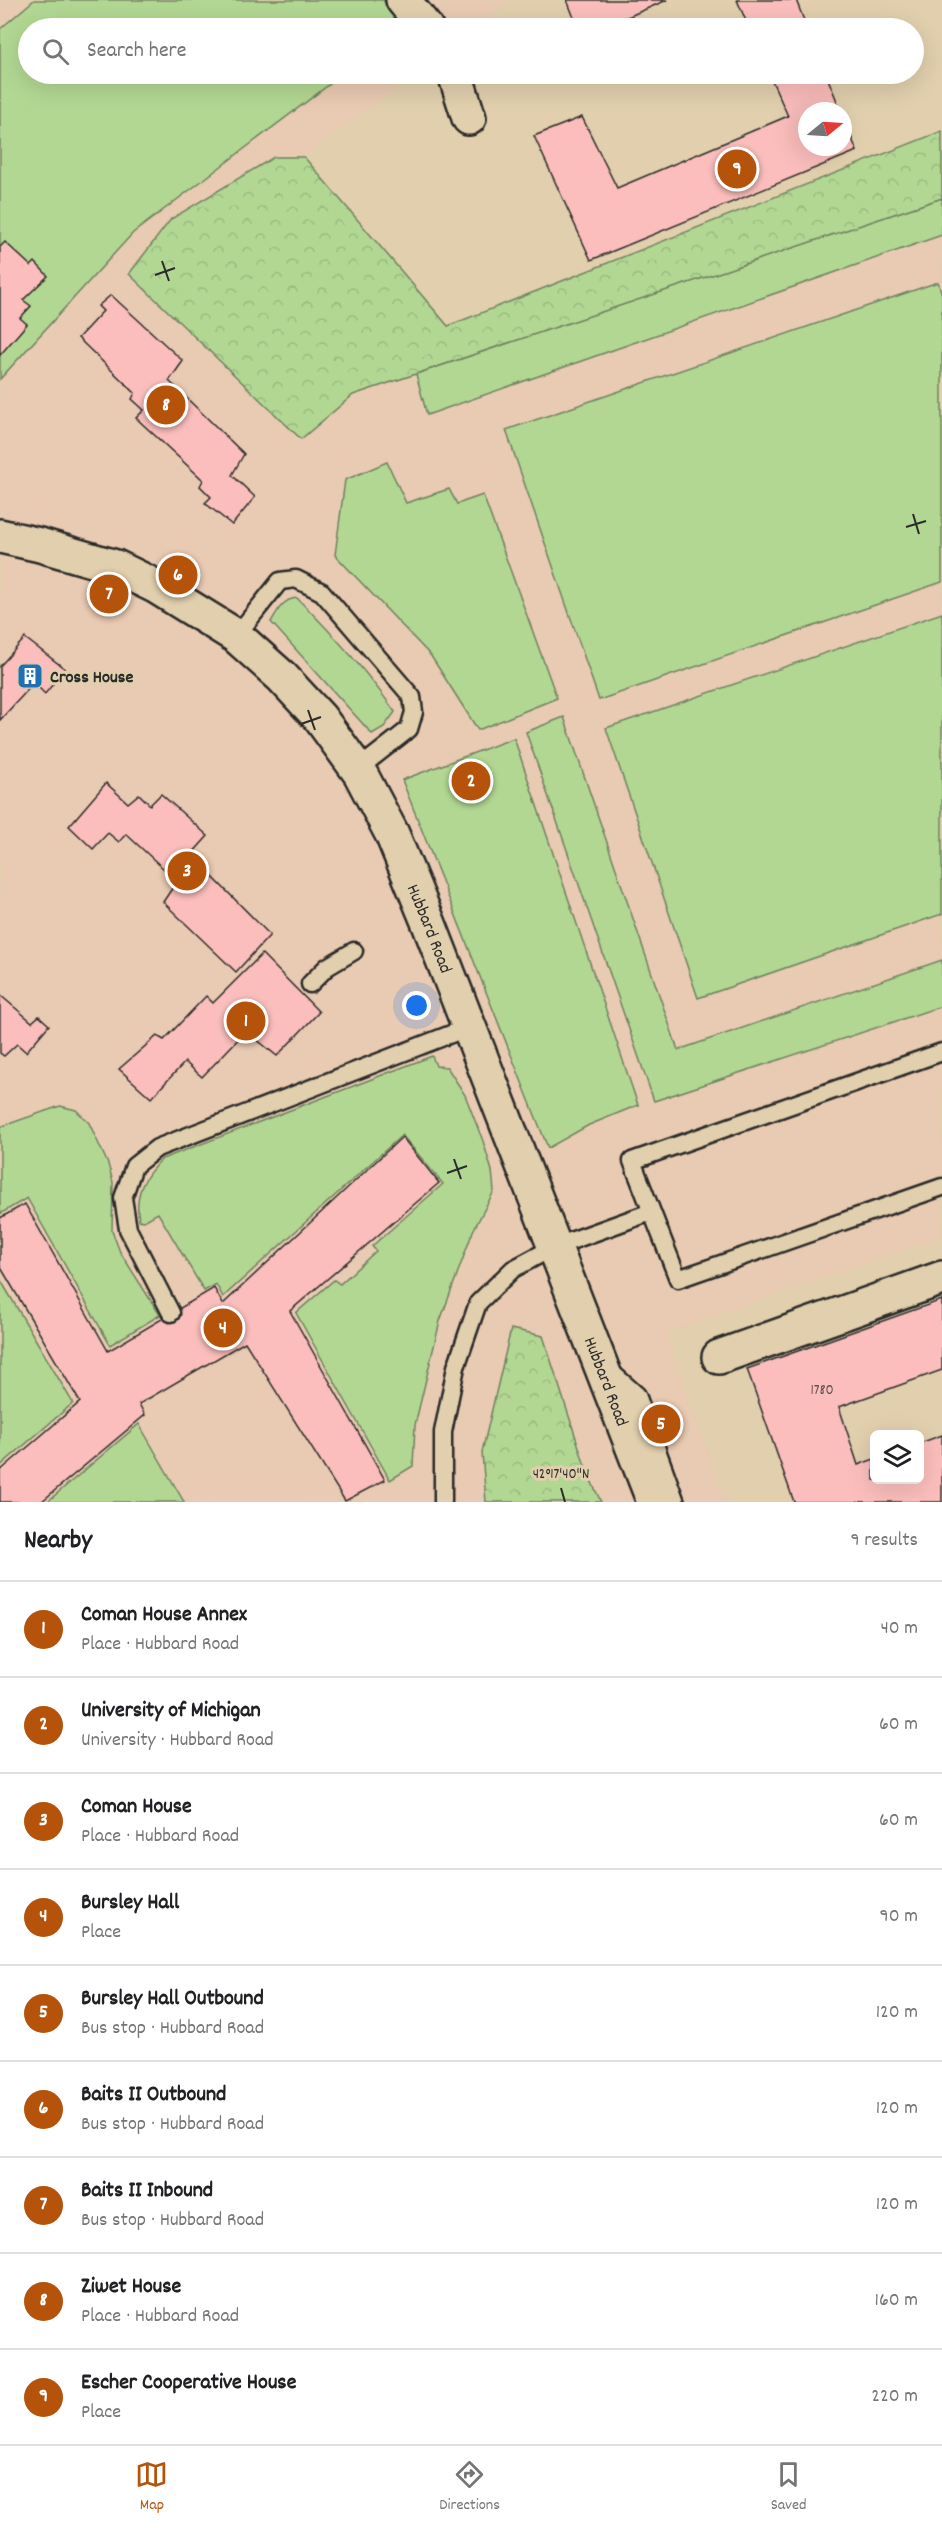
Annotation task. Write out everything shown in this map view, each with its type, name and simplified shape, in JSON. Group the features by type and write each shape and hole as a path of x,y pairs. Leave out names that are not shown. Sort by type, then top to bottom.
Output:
{"street":[{"path":"403,0 418,18"},
{"path":"458,84 469,118"},
{"name":"Hubbard Road","path":"0,536 116,567 157,587 236,636 282,677 320,718 358,769 392,834 654,1502"},
{"path":"719,1357 942,1278"}],"lane":[{"path":"236,636 280,580 296,579 322,592 412,698 414,712 409,729 358,769"},
{"path":"310,984 327,967 354,951"},
{"path":"171,1313 128,1228 123,1197 134,1166 158,1148 469,1027"},
{"path":"942,1052 632,1161 678,1279 942,1187"},
{"path":"443,1502 445,1421 456,1367 478,1303 513,1269 554,1247 651,1212"},
{"path":"599,1361 637,1395 676,1502"}],"shaded area":[{"path":"0,0 511,0 487,18 18,18 18,84 401,84 304,157 447,326 942,131 942,1237 666,1333 725,1502 0,1502"}],"green space":[{"path":"34,0 383,0 398,18 18,18 18,84 330,84 133,233 0,379 0,29"},
{"path":"942,131 942,198 353,395 301,439 129,274 171,219 274,157 304,157 448,326"},
{"path":"942,198 942,235 427,415 416,374"},
{"path":"938,282 942,294 942,582 599,700 506,430"},
{"path":"387,462 406,503 449,489 457,504 483,495 557,698 478,730 431,656 335,555 345,480"},
{"path":"297,598 349,653 395,712 384,727 372,734 271,622 284,603"},
{"path":"942,613 942,914 698,998 606,728"},
{"path":"564,717 678,1050 942,960 942,1006 654,1101 526,732"},
{"path":"514,738 638,1105 589,1125 548,1148 402,780"},
{"path":"432,1056 436,1066 447,1067 465,1095 483,1141 492,1171 494,1191 473,1231 440,1321 415,1425 413,1466 390,1480 296,1313 334,1280 340,1284 376,1251 372,1246 443,1184 402,1135 223,1297 216,1284 204,1291 158,1213 144,1221 139,1220 138,1202 145,1179 162,1159"},
{"path":"60,1106 76,1110 89,1123 108,1164 113,1182 112,1231 120,1252 160,1315 110,1345 27,1198 0,1214 0,1127"},
{"path":"0,1279 73,1403 0,1466"},
{"path":"511,1329 543,1336 587,1472 601,1502 486,1502 482,1452"},
{"path":"139,1424 184,1502 47,1502"}],"building":[{"path":"567,0 667,0 625,18 574,18"},
{"path":"737,0 796,0 803,18 745,18"},
{"path":"774,84 830,84 837,102 798,102 798,156 845,156 591,260 534,136 582,117 617,188 788,116"},
{"path":"852,138 857,151 852,153"},
{"path":"5,242 31,266 35,262 48,276 23,300 31,306 20,318 27,324 0,355 0,247"},
{"path":"111,295 183,361 169,381 244,454 232,475 255,497 232,525 205,503 211,497 200,486 203,480 136,418 144,410 132,399 135,393 78,338 103,311 98,306"},
{"name":"Cross House","path":"25,638 65,669 45,694 34,683 0,720 0,666"},
{"path":"106,783 128,803 139,794 150,805 161,794 208,836 191,855 270,935 236,972 163,902 177,881 126,834 119,842 108,833 93,849 69,826"},
{"path":"262,954 319,1012 277,1056 246,1031 202,1077 185,1062 151,1098 119,1069 157,1036 164,1040 206,996 213,1003"},
{"path":"0,995 32,1022 39,1016 49,1025 26,1052 17,1044 4,1056 0,1053"},
{"path":"402,1137 439,1183 290,1311 385,1480 345,1501 245,1342 139,1404 145,1415 41,1502 0,1502 0,1471 80,1402 0,1266 0,1218 25,1204 108,1351 214,1288 223,1304"},
{"path":"942,1300 942,1370 839,1407 858,1465 870,1460 870,1484 924,1484 924,1442 942,1435 942,1502 794,1502 747,1369"}],"place":[{"name":"Escher Cooperative House","path":"737,169"},
{"name":"Ziwet House","path":"166,405"},
{"name":"Baits II Outbound","path":"178,575"},
{"name":"Baits II Inbound","path":"109,594"},
{"name":"Cross House","path":"30,676"},
{"name":"University of Michigan","path":"471,781"},
{"name":"Coman House","path":"187,871"},
{"name":"Coman House Annex","path":"246,1021"},
{"name":"Bursley Hall","path":"223,1328"},
{"name":"Bursley Hall Outbound","path":"661,1424"}]}
